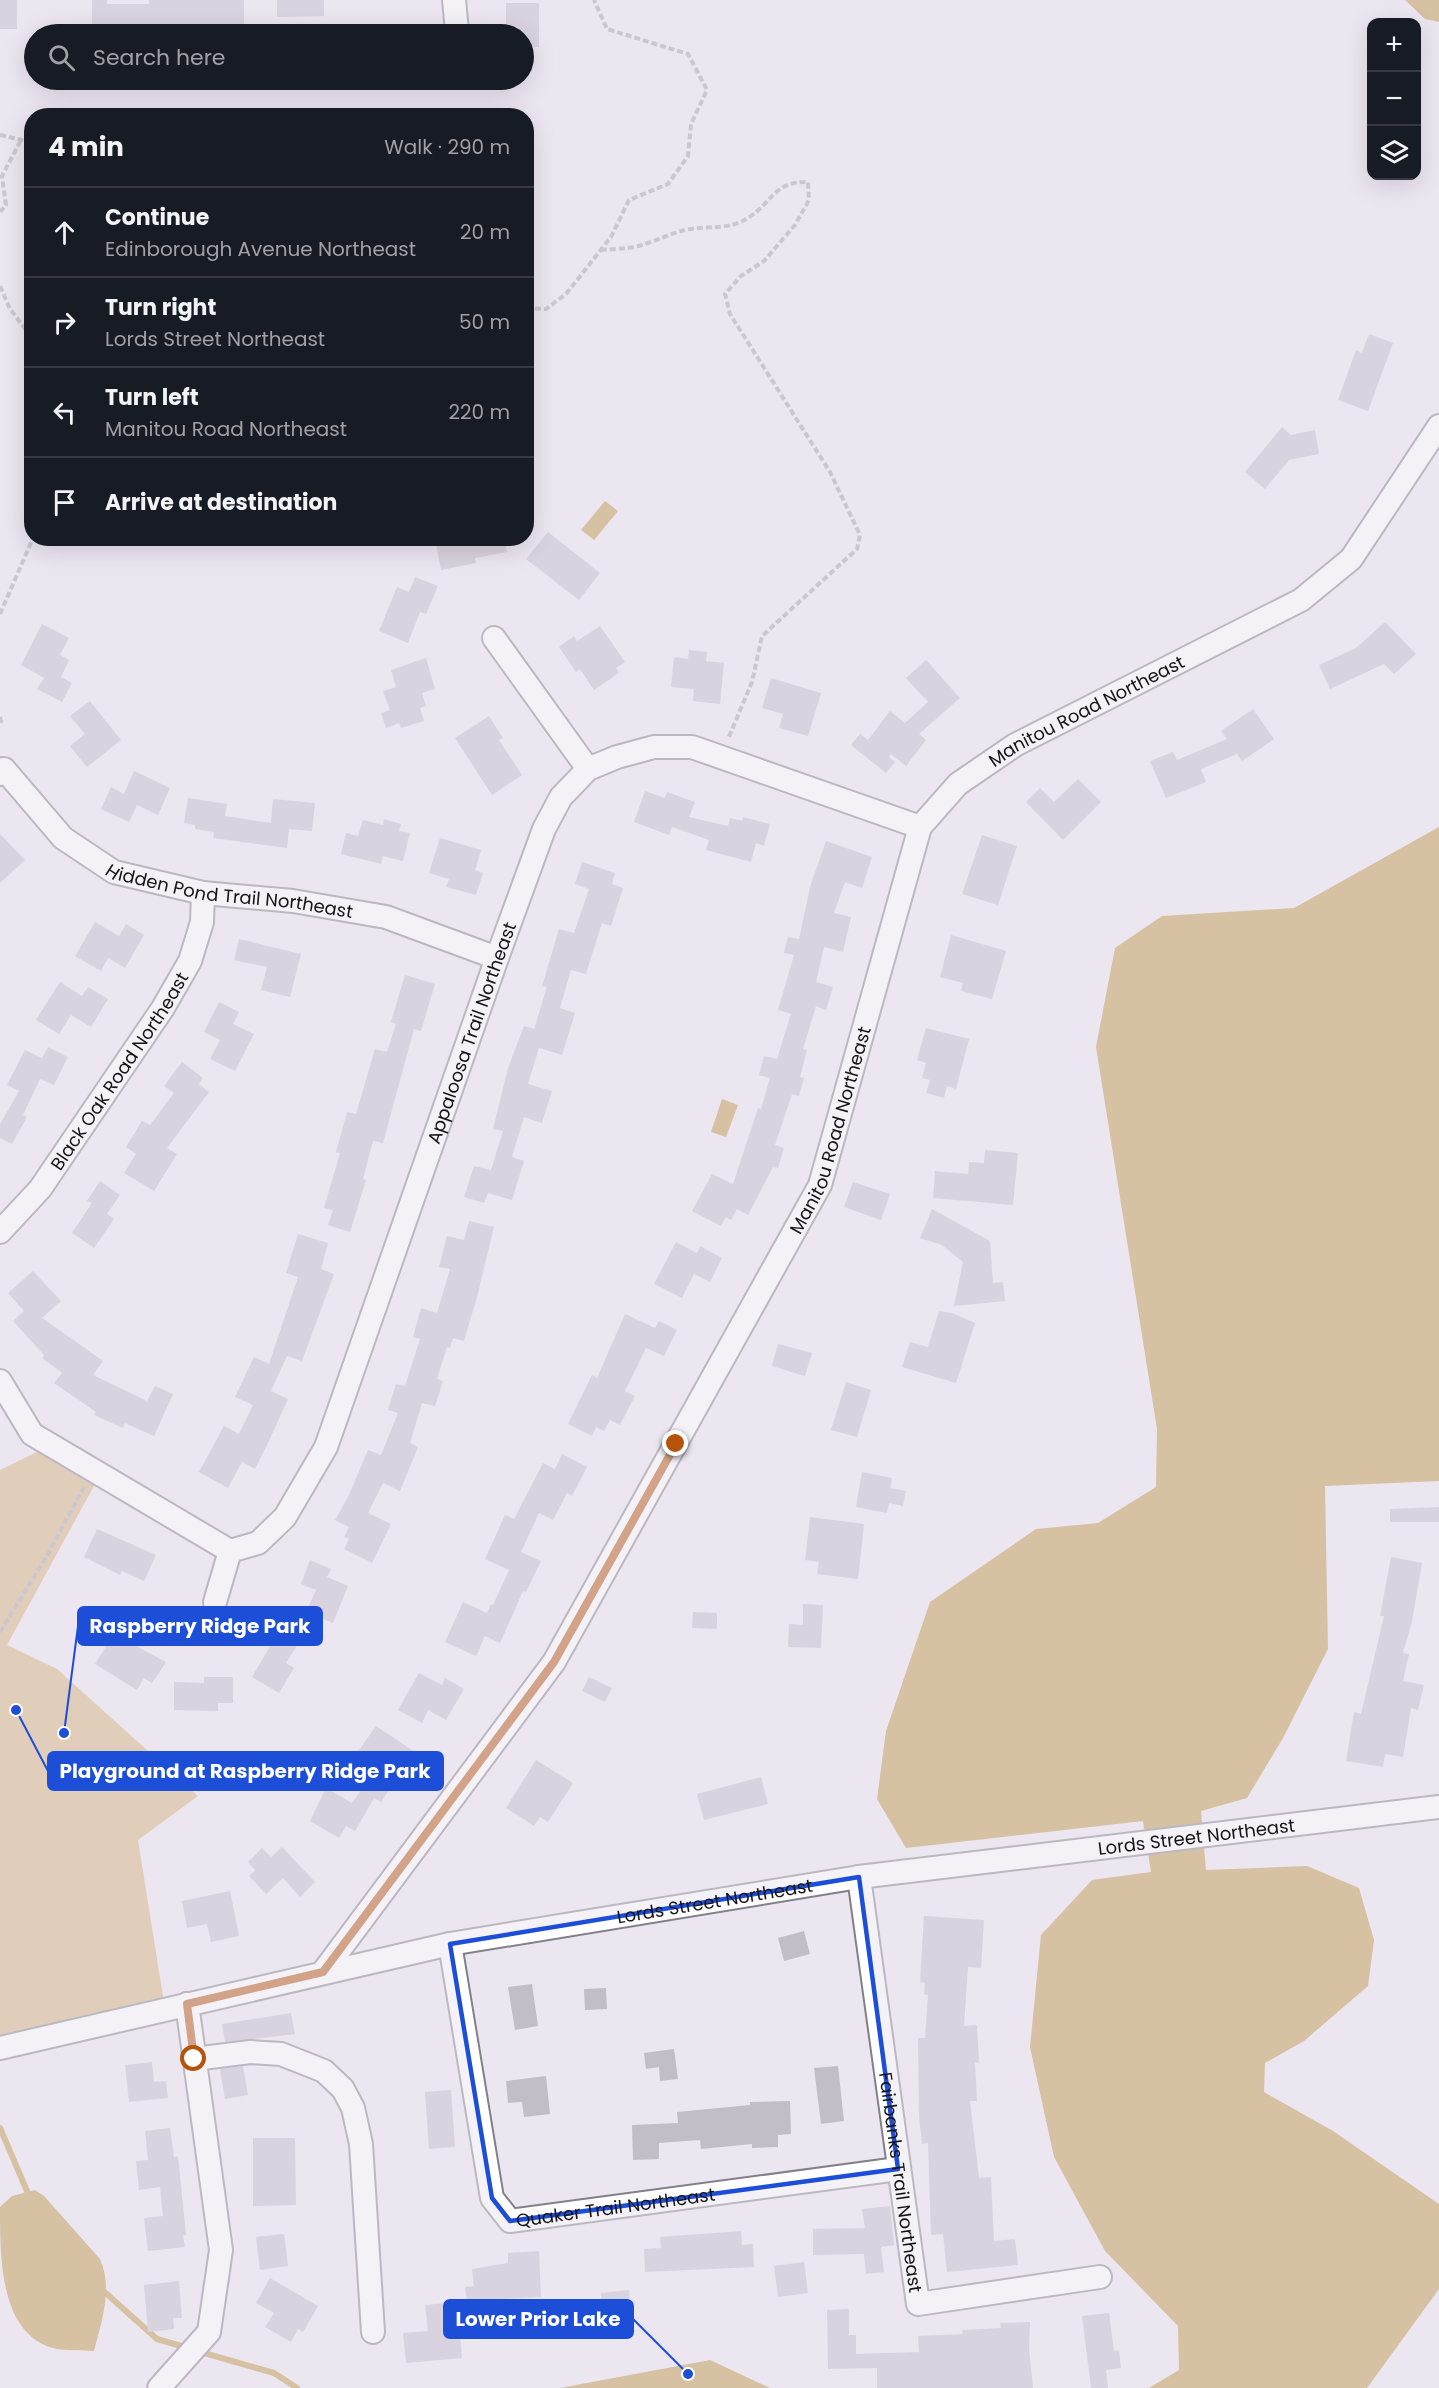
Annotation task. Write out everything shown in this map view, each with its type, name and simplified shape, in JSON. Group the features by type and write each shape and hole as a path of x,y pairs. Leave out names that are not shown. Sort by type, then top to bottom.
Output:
{"street":[{"path":"454,0 456,24"},
{"name":"Manitou Road Northeast","path":"323,1972 554,1662 820,1185 920,827 958,784 1015,745 1301,600 1351,559 1439,426"},
{"path":"494,638 588,769"},
{"name":"Appaloosa Trail Northeast","path":"230,1551 258,1543 285,1517 326,1447 497,958 544,829 561,797 588,769 617,757 654,747 692,747 920,827"},
{"name":"Hidden Pond Trail Northeast","path":"0,774 4,769 63,838 114,872 203,893 293,901 386,917 497,958"},
{"name":"Black Oak Road Northeast","path":"0,1232 40,1189 163,1008 190,961 202,922 203,893"},
{"path":"0,1381 32,1434 230,1551 215,1602"},
{"name":"Lords Street Northeast","path":"0,2048 450,1944 859,1877 1439,1807"},
{"name":"Fairbanks Trail Northeast","path":"859,1877 918,2304 1100,2277"},
{"name":"Quaker Trail Northeast","path":"450,1944 492,2198 510,2221 898,2169"},
{"path":"159,2388 209,2332 221,2250 187,2004"},
{"path":"194,2059 250,2052 281,2054 324,2071 344,2089 353,2108 361,2144 373,2332"}],"path":[{"path":"534,308 546,309 566,294 611,237 629,200 668,184 688,156 691,124 707,90 688,54 607,29 594,0"},
{"path":"0,135 24,141"},
{"path":"0,212 6,205 2,176 21,140"},
{"path":"601,250 639,246 687,230 718,229 746,220 761,209 775,190 794,181 808,182 809,200 795,225 771,255 741,276 725,294 730,314 830,472 860,535 857,549 762,636 752,682 740,705 722,757"},
{"path":"0,286 9,309 24,328"},
{"path":"0,615 30,546"},
{"path":"0,717 2,726"},
{"path":"0,1632 45,1559 94,1469"}],"highlighted area":[{"path":"859,1877 898,2169 510,2221 492,2198 450,1944"}],"shaded area":[{"path":"1405,0 1439,0 1439,22 1425,19"},
{"path":"605,501 618,511 594,540 581,530"},
{"path":"1439,827 1439,1481 1325,1486 1328,1649 1283,1738 1247,1798 1201,1811 1206,1870 1307,1866 1359,1888 1374,1940 1368,1986 1304,2041 1265,2063 1264,2092 1333,2131 1439,2204 1439,2289 1367,2388 1149,2388 1179,2370 1178,2326 1105,2251 1054,2157 1030,2047 1041,1935 1092,1880 1151,1872 1143,1821 906,1848 877,1799 886,1731 930,1602 1036,1529 1098,1523 1156,1487 1157,1429 1096,1047 1115,948 1162,916 1294,908"},
{"path":"722,1099 738,1105 726,1137 711,1132"},
{"path":"41,1450 95,1484 7,1645 57,1669 198,1796 138,1840 165,2009 0,2041 0,1470"},
{"path":"35,2190 44,2196 100,2259 106,2281 106,2293 94,2351 57,2349 38,2342 24,2329 14,2313 3,2272 0,2207 12,2196"},
{"path":"710,2360 770,2388 560,2388"}],"building":[{"path":"0,0 17,0 17,29 0,29"},
{"path":"92,0 107,0 107,4 149,4 149,0 244,0 244,24 92,24"},
{"path":"277,0 324,0 324,16 277,17"},
{"path":"506,3 539,3 539,47 534,47 534,24 506,24"},
{"path":"1369,334 1393,343 1368,411 1338,400 1356,350 1362,353"},
{"path":"1282,427 1291,435 1315,430 1319,454 1289,460 1265,489 1245,472"},
{"path":"548,532 600,573 579,600 526,559"},
{"path":"436,546 506,546 507,552 475,558 476,563 441,570"},
{"path":"415,577 438,586 426,614 420,612 408,643 379,631 397,587 409,592"},
{"path":"1385,622 1416,654 1394,674 1384,664 1330,689 1319,665 1356,648"},
{"path":"42,624 69,638 60,655 69,660 61,677 72,683 62,702 37,689 44,678 21,665"},
{"path":"600,626 625,662 616,668 619,673 594,690 580,669 576,672 559,647 574,636 577,641"},
{"path":"689,650 707,652 706,661 724,663 720,704 693,701 694,689 671,687 674,657 688,659"},
{"path":"426,658 435,689 422,693 426,706 420,708 424,721 401,728 399,723 386,728 381,713 390,710 383,691 396,687 391,670"},
{"path":"926,660 960,698 919,734 926,740 906,766 891,754 889,757 895,762 886,773 851,745 860,734 868,740 890,711 905,723 928,702 906,678"},
{"path":"771,678 821,693 808,736 779,728 783,714 762,708"},
{"path":"90,701 121,740 87,767 70,746 85,734 70,716"},
{"path":"1253,709 1274,739 1242,761 1237,754 1201,769 1206,782 1166,798 1150,761 1173,752 1177,760 1227,739 1221,731"},
{"path":"489,716 503,738 499,740 522,775 492,795 455,738"},
{"path":"134,771 170,788 158,815 137,805 129,822 101,809 111,787 124,794"},
{"path":"1078,779 1101,802 1063,840 1026,802 1040,788 1054,802"},
{"path":"645,791 665,798 667,792 695,802 689,817 728,826 730,818 742,821 743,817 770,824 764,846 756,843 751,862 706,850 709,840 672,827 669,835 634,822"},
{"path":"188,798 227,804 225,816 271,823 273,799 315,803 312,831 289,829 287,848 213,838 214,832 195,829 195,825 184,823"},
{"path":"384,819 401,824 399,831 410,833 403,861 383,856 381,864 341,854 346,833 358,836 363,820 383,825"},
{"path":"0,834 25,860 0,883"},
{"path":"982,835 1017,846 998,905 962,894"},
{"path":"440,838 481,850 475,870 483,873 476,895 446,887 449,879 429,873"},
{"path":"826,841 872,857 862,888 845,882 834,913 851,917 843,952 824,947 816,982 833,987 826,1010 816,1006 803,1049 807,1050 800,1077 804,1078 799,1096 792,1094 775,1145 784,1148 778,1168 773,1167 748,1215 737,1209 731,1220 726,1217 721,1226 692,1211 712,1174 733,1184 758,1108 761,1109 770,1078 759,1075 764,1056 777,1059 791,1014 778,1010 794,955 784,953 788,937 799,939 810,887"},
{"path":"582,862 615,873 612,884 623,888 611,926 602,923 586,974 571,970 560,1008 575,1013 562,1055 539,1048 528,1084 552,1091 542,1123 524,1117 512,1157 524,1161 512,1200 488,1193 484,1203 464,1197 474,1166 491,1170 503,1131 493,1129 508,1068 524,1026 534,1029 547,987 542,986 559,929 574,933 589,889 575,884"},
{"path":"95,922 119,936 126,924 144,935 125,968 108,958 101,971 75,956"},
{"path":"951,935 1006,951 992,999 961,991 963,983 940,977"},
{"path":"239,939 301,954 290,997 261,990 267,967 234,960"},
{"path":"405,975 435,984 421,1031 414,1029 383,1143 373,1141 363,1179 366,1180 350,1232 328,1225 333,1210 324,1208 340,1153 336,1152 347,1112 356,1114 375,1049 387,1052 396,1024 391,1022"},
{"path":"60,982 82,996 88,987 108,999 91,1027 71,1015 59,1034 36,1020"},
{"path":"219,1002 239,1012 233,1024 254,1034 235,1071 210,1059 220,1040 204,1032"},
{"path":"926,1028 969,1039 956,1089 947,1086 944,1098 926,1093 930,1080 922,1078 926,1063 917,1060"},
{"path":"48,1047 68,1057 54,1085 40,1079 23,1115 27,1117 12,1144 0,1138 0,1124 19,1091 7,1085 25,1050 42,1058"},
{"path":"182,1062 203,1078 199,1084 209,1092 167,1148 177,1154 154,1191 124,1173 136,1154 126,1147 142,1121 150,1125 174,1093 164,1086"},
{"path":"985,1150 1018,1153 1013,1205 933,1198 935,1171 968,1174 969,1162 984,1163"},
{"path":"100,1181 120,1195 107,1214 114,1219 94,1248 72,1233 92,1203 87,1201"},
{"path":"853,1182 890,1194 881,1220 844,1207"},
{"path":"932,1209 990,1241 993,1283 1003,1282 1005,1301 954,1306 963,1262 942,1245 920,1238"},
{"path":"469,1221 494,1227 477,1297 464,1341 453,1338 450,1348 447,1347 437,1379 443,1381 435,1406 422,1403 410,1443 418,1447 400,1491 383,1483 368,1513 391,1524 372,1563 344,1549 349,1539 344,1537 349,1527 335,1520 349,1495 368,1450 381,1455 398,1413 388,1410 396,1384 405,1386 420,1339 413,1337 421,1308 437,1313 450,1269 439,1267 447,1236 464,1240"},
{"path":"298,1234 328,1243 321,1269 334,1274 302,1361 287,1356 271,1391 288,1399 268,1443 255,1469 242,1462 228,1488 199,1472 224,1426 239,1434 253,1405 235,1397 254,1357 269,1364 298,1277 286,1273"},
{"path":"676,1242 697,1253 700,1246 722,1258 710,1282 694,1274 682,1298 654,1284"},
{"path":"33,1271 61,1301 42,1318 103,1361 93,1375 147,1401 155,1386 173,1394 154,1436 125,1423 123,1428 94,1415 96,1412 54,1383 62,1373 42,1358 44,1355 13,1321 24,1311 8,1293"},
{"path":"939,1311 952,1313 975,1323 956,1383 902,1367 910,1342 928,1347"},
{"path":"625,1314 655,1328 659,1321 677,1330 664,1356 646,1348 625,1391 635,1396 620,1425 610,1420 604,1431 596,1427 592,1436 568,1424 592,1375 597,1378"},
{"path":"778,1344 812,1353 805,1376 772,1366"},
{"path":"846,1382 871,1390 857,1437 831,1430"},
{"path":"562,1454 587,1467 572,1496 567,1493 553,1520 539,1513 521,1552 541,1561 526,1592 523,1591 500,1643 485,1636 476,1656 445,1642 463,1602 487,1613 491,1604 493,1605 509,1570 485,1559 505,1515 514,1519 543,1463 555,1469"},
{"path":"862,1472 892,1478 890,1488 906,1491 903,1506 889,1503 887,1513 856,1507"},
{"path":"1439,1507 1439,1522 1390,1522 1390,1509"},
{"path":"810,1517 864,1524 858,1579 817,1574 819,1562 805,1560"},
{"path":"97,1529 156,1555 144,1581 122,1571 120,1575 84,1557"},
{"path":"1391,1557 1422,1563 1412,1621 1403,1653 1409,1654 1403,1681 1424,1685 1418,1710 1411,1708 1403,1757 1385,1754 1383,1767 1346,1761 1354,1712 1361,1714 1384,1616 1380,1616"},
{"path":"310,1560 331,1569 327,1577 348,1586 333,1623 306,1612 316,1590 301,1584"},
{"path":"803,1604 823,1605 821,1648 788,1647 789,1624 803,1625"},
{"path":"693,1612 717,1613 717,1629 692,1628"},
{"path":"282,1626 302,1637 286,1663 294,1668 279,1693 252,1677"},
{"path":"114,1634 166,1662 152,1683 144,1678 137,1690 95,1664"},
{"path":"419,1673 442,1685 445,1678 464,1689 446,1720 428,1710 422,1723 398,1710"},
{"path":"204,1677 233,1677 233,1703 218,1703 218,1711 174,1710 174,1682 204,1683"},
{"path":"589,1677 612,1688 605,1702 582,1691"},
{"path":"376,1726 415,1752 381,1802 374,1798 355,1831 346,1826 339,1838 310,1821 326,1788 352,1803 377,1767 357,1753"},
{"path":"536,1760 573,1783 548,1822 540,1817 534,1826 506,1808"},
{"path":"761,1777 768,1804 704,1820 697,1794"},
{"path":"282,1847 315,1882 300,1897 283,1878 266,1894 249,1876 255,1870 248,1862 262,1848 271,1857"},
{"path":"230,1891 239,1936 211,1942 207,1924 187,1928 182,1901"},
{"path":"924,1916 984,1920 981,1968 968,1967 964,2026 977,2025 979,2062 975,2063 977,2101 970,2101 979,2178 991,2177 994,2241 1015,2239 1018,2265 947,2272 943,2234 931,2235 928,2143 922,2144 919,2116 918,2038 925,2038 928,1995 924,1994 925,1983 920,1982"},
{"path":"804,1931 810,1954 784,1961 778,1938"},
{"path":"532,1984 538,2026 515,2030 508,1987"},
{"path":"606,1988 607,2009 585,2010 584,1989"},
{"path":"291,2013 295,2034 225,2042 222,2024"},
{"path":"674,2049 678,2079 660,2081 659,2067 646,2069 644,2053"},
{"path":"152,2062 154,2082 166,2081 168,2098 129,2102 125,2065"},
{"path":"243,2066 248,2095 225,2099 220,2069"},
{"path":"838,2066 844,2121 821,2124 814,2068"},
{"path":"546,2076 550,2114 524,2117 522,2102 508,2103 506,2081"},
{"path":"451,2090 455,2147 429,2149 425,2092"},
{"path":"790,2101 791,2134 778,2135 778,2147 752,2148 752,2144 701,2149 700,2140 659,2143 659,2159 633,2160 632,2125 678,2123 677,2112 750,2105 750,2102"},
{"path":"170,2128 174,2157 178,2156 186,2235 183,2235 185,2247 148,2251 144,2218 163,2216 160,2187 139,2190 136,2161 148,2160 145,2131"},
{"path":"253,2138 295,2138 296,2205 253,2206"},
{"path":"890,2206 894,2245 881,2247 884,2272 866,2274 864,2254 813,2255 813,2229 865,2228 862,2209"},
{"path":"741,2231 742,2245 753,2244 754,2267 645,2272 644,2249 661,2248 660,2237"},
{"path":"284,2234 288,2266 260,2270 256,2237"},
{"path":"539,2251 541,2297 500,2299 503,2317 459,2323 462,2358 406,2363 403,2333 428,2331 425,2305 467,2301 465,2287 474,2286 472,2269 508,2263 508,2253"},
{"path":"804,2262 808,2293 778,2297 774,2266"},
{"path":"270,2278 318,2306 303,2332 298,2329 291,2342 265,2327 274,2313 256,2303"},
{"path":"179,2281 182,2318 173,2318 174,2329 148,2332 144,2285"},
{"path":"629,2290 632,2330 605,2333 601,2293"},
{"path":"849,2309 849,2335 856,2335 856,2354 919,2352 918,2336 963,2334 962,2330 1001,2328 1000,2323 1030,2322 1029,2348 1033,2388 877,2388 877,2368 828,2369 827,2310"},
{"path":"1109,2313 1114,2351 1119,2350 1121,2368 1106,2370 1108,2388 1091,2388 1082,2316"}],"waterway":[{"path":"0,2128 30,2198"},
{"path":"99,2287 157,2339 188,2348"},
{"path":"197,2351 274,2373 297,2388"}],"place":[{"name":"Playground at Raspberry Ridge Park","path":"16,1710"},
{"name":"Raspberry Ridge Park","path":"64,1733"},
{"name":"Lower Prior Lake","path":"688,2374"}],"route":[{"path":"194,2059 187,2004 323,1972 554,1662 676,1444"}]}
